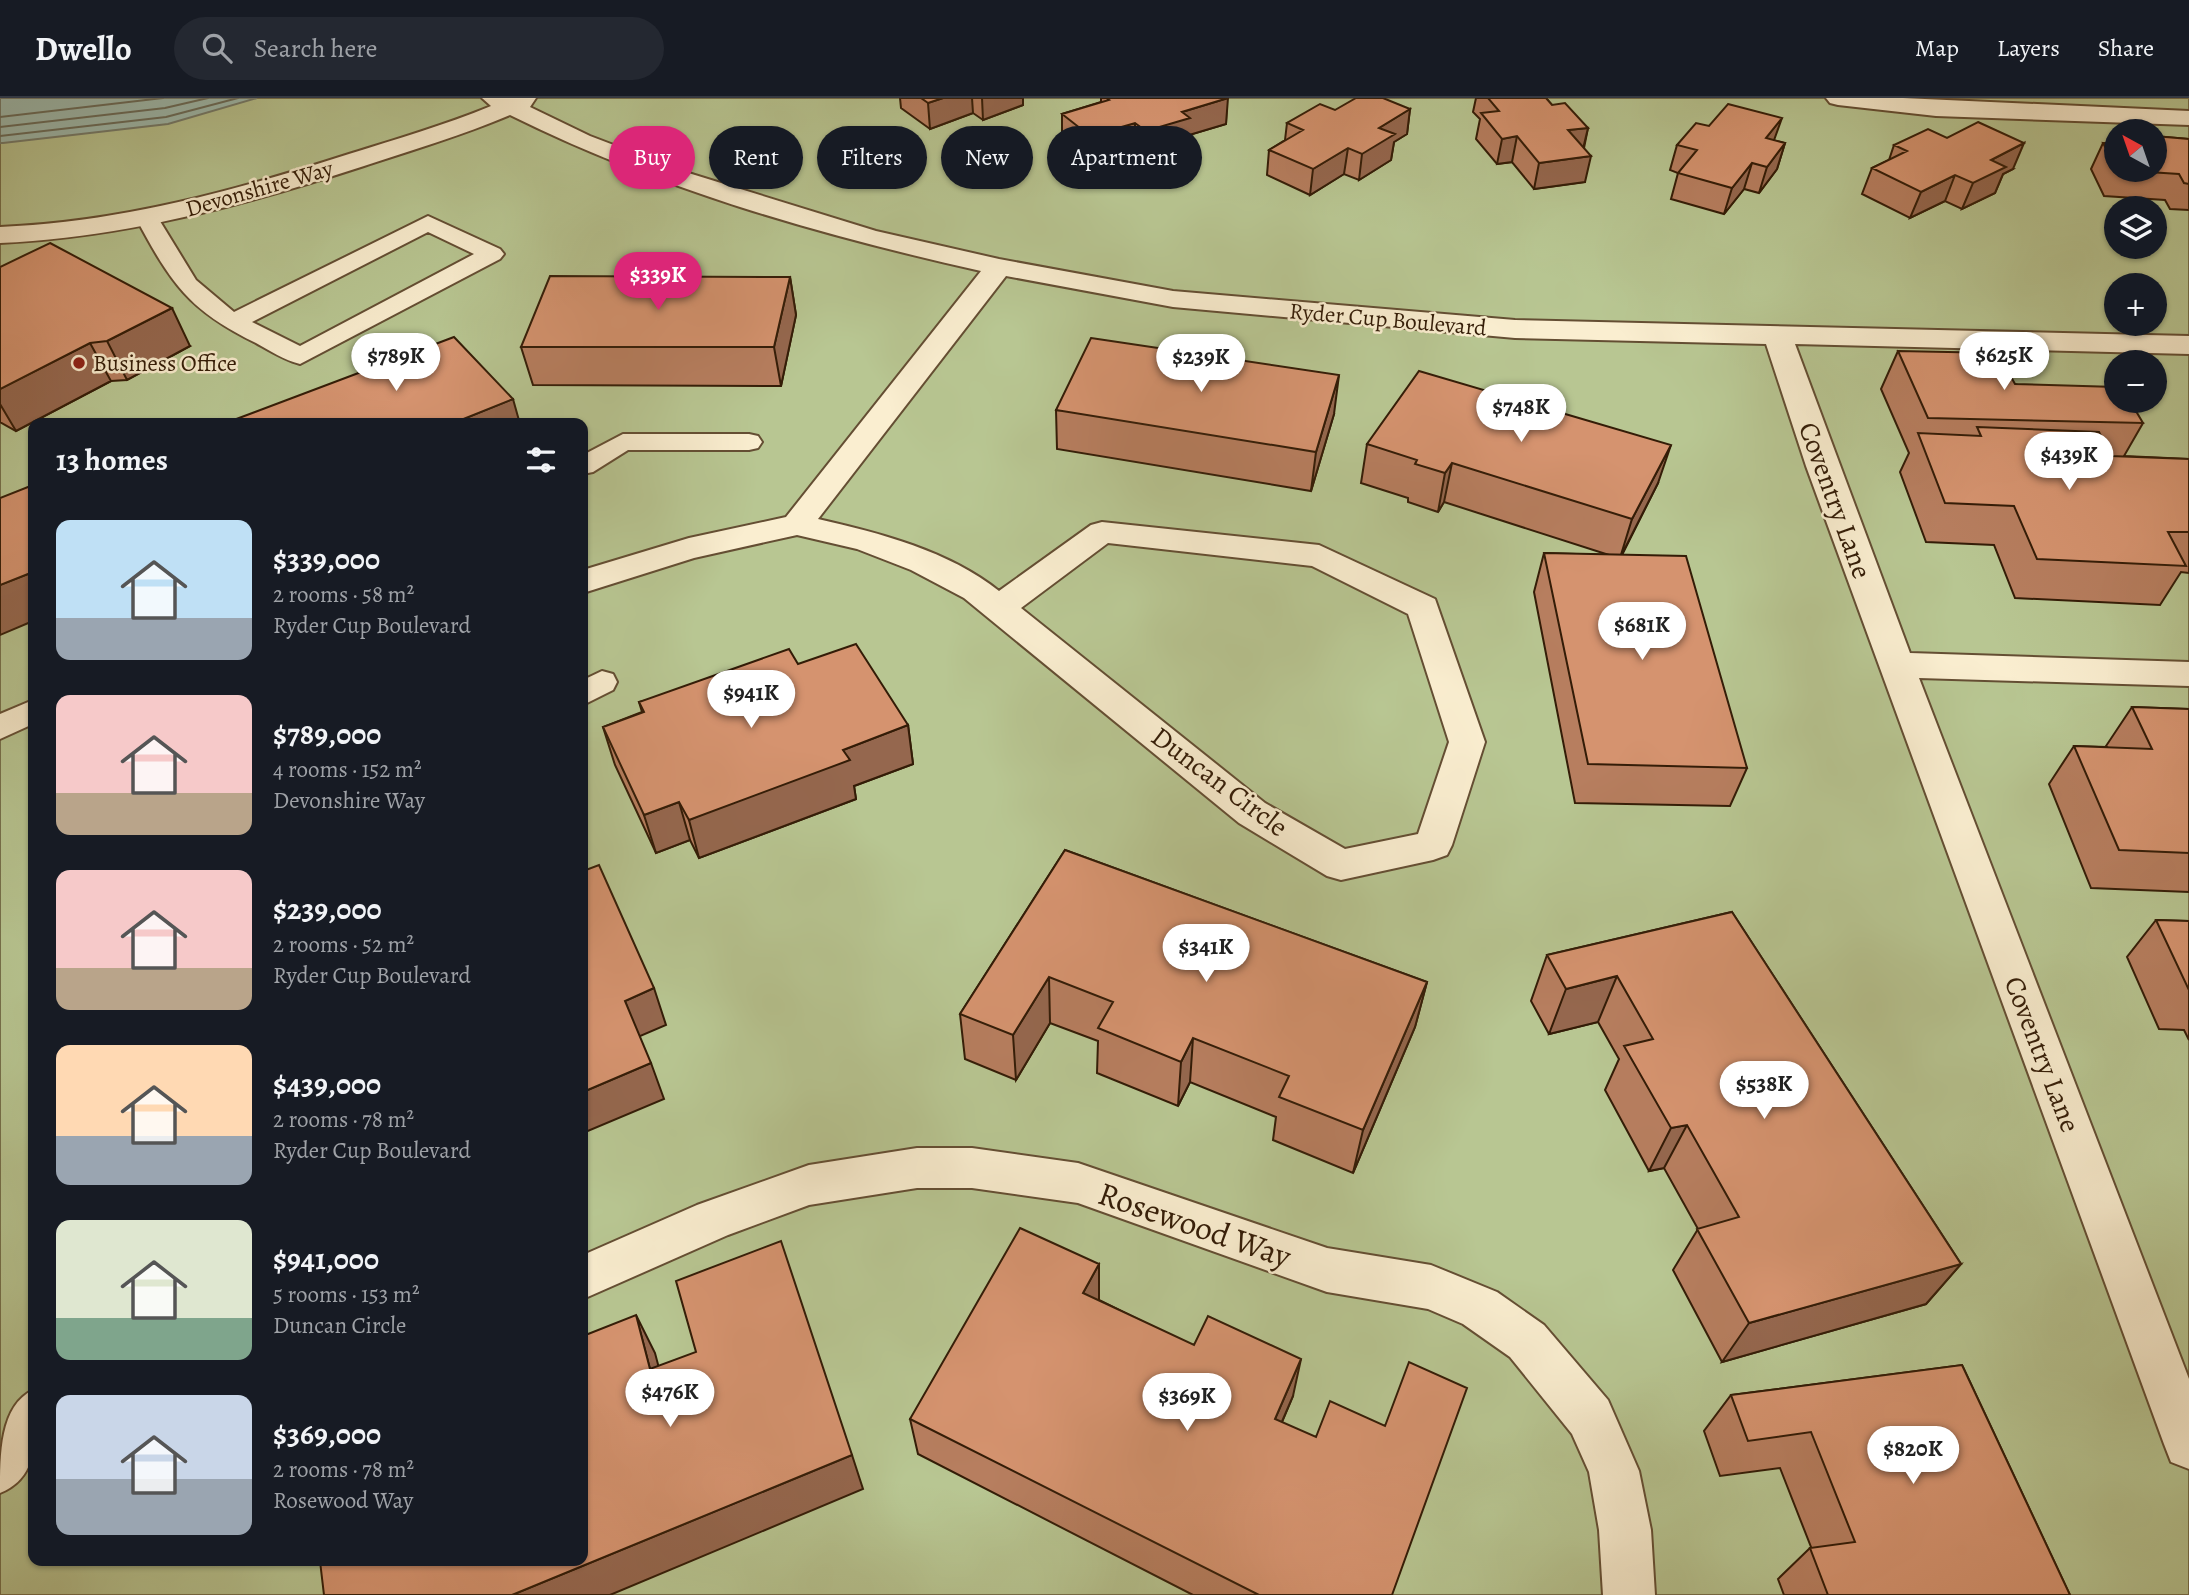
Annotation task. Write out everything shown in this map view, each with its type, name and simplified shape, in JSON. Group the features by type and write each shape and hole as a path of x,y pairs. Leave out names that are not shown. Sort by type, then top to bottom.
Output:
{"street":[{"path":"1838,98 1936,108 2189,118"},
{"name":"Devonshire Way","path":"0,235 41,234 147,218 273,188 511,101"},
{"name":"Ryder Cup Boulevard","path":"511,101 582,141 761,205 869,238 999,267 1173,299 1515,329 2189,345"},
{"path":"797,526 999,267"},
{"name":"Coventry Lane","path":"1777,334 1896,664 2189,1444"},
{"name":"Duncan Circle","path":"588,580 645,559 720,538 797,526 866,540 923,562 1000,607 1252,813 1341,865 1433,845 1467,742 1423,607 1319,556 1102,532 1000,607"},
{"path":"1896,664 2189,674"},
{"name":"Rosewood Way","path":"588,1275 713,1220 809,1185 917,1168 972,1168 1078,1184 1327,1269 1430,1287 1480,1308 1527,1341 1590,1417 1614,1471 1625,1530 1629,1595"},
{"path":"0,1468 28,1422"}],"lane":[{"path":"147,218 170,260 205,303 236,321 300,356 492,254 428,223 236,321"},
{"path":"588,463 623,442 749,442"},
{"path":"0,729 28,714"}],"green space":[{"path":"0,98 2189,98 2189,1595 0,1595"}],"water":[{"path":"0,98 257,98 168,124 0,143"}],"building":[{"path":"921,98 943,98 928,103"},
{"path":"1106,98 1228,98 1182,112 1190,118 1163,126 1139,126 1135,123 1125,126 1077,126 1062,114 1109,100"},
{"path":"1356,98 1383,98 1410,109 1379,128 1395,134 1362,154 1348,148 1313,169 1269,150 1303,130 1287,123 1320,104 1335,110"},
{"path":"1488,98 1546,98 1552,105 1565,103 1588,128 1568,130 1591,156 1539,163 1517,136 1502,139 1481,113 1499,111"},
{"path":"1728,104 1782,118 1766,138 1785,143 1767,167 1752,163 1732,188 1678,173 1697,150 1677,145 1696,123 1709,126"},
{"path":"1978,122 2024,143 1991,160 2006,167 1973,183 1955,175 1921,192 1872,168 1907,151 1894,145 1928,129 1947,138"},
{"path":"2167,137 2189,139 2189,184 2184,183 2179,174 2167,173"},
{"path":"50,243 172,308 107,341 90,343 0,389 0,267"},
{"path":"550,276 790,277 774,347 521,347"},
{"path":"454,337 513,399 466,418 239,418"},
{"path":"1091,338 1339,375 1316,452 1056,410"},
{"path":"1898,351 1998,353 2015,384 2104,387 2104,413 2137,413 2143,423 1928,418"},
{"path":"1419,371 1671,445 1632,519 1452,463 1445,473 1415,464 1417,460 1367,444"},
{"path":"1977,427 2099,432 2111,456 2189,459 2189,532 2168,532 2186,566 2037,559 2014,506 1945,503 1918,433 1981,436"},
{"path":"28,487 28,574 0,585 0,498"},
{"path":"1544,553 1686,556 1747,768 1588,764"},
{"path":"856,644 908,725 843,750 850,760 689,820 679,802 644,815 603,727 644,712 639,702 789,649 798,664"},
{"path":"2132,707 2189,709 2189,853 2119,850 2074,746 2152,749"},
{"path":"1065,850 1427,982 1363,1130 1279,1097 1289,1076 1193,1038 1181,1062 1098,1028 1113,1002 1049,977 1013,1035 960,1014"},
{"path":"599,865 654,988 625,1001 651,1063 588,1090 588,869"},
{"path":"1732,912 1961,1264 1749,1323 1697,1229 1739,1217 1687,1125 1671,1128 1624,1046 1653,1039 1617,976 1566,989 1547,955"},
{"path":"2156,920 2189,921 2189,990"},
{"path":"1020,1228 1099,1264 1083,1293 1194,1345 1208,1316 1301,1359 1275,1419 1316,1437 1330,1401 1385,1426 1409,1362 1467,1388 1392,1595 1259,1595 910,1419"},
{"path":"781,1241 852,1455 588,1564 588,1334 636,1315 650,1369 696,1352 676,1281"},
{"path":"1962,1365 2070,1595 1828,1595 1810,1548 1855,1542 1811,1432 1748,1441 1731,1395"},
{"path":"321,1566 582,1566 512,1595 324,1595"}],"place":[{"name":"Business Office","path":"79,363"}]}
